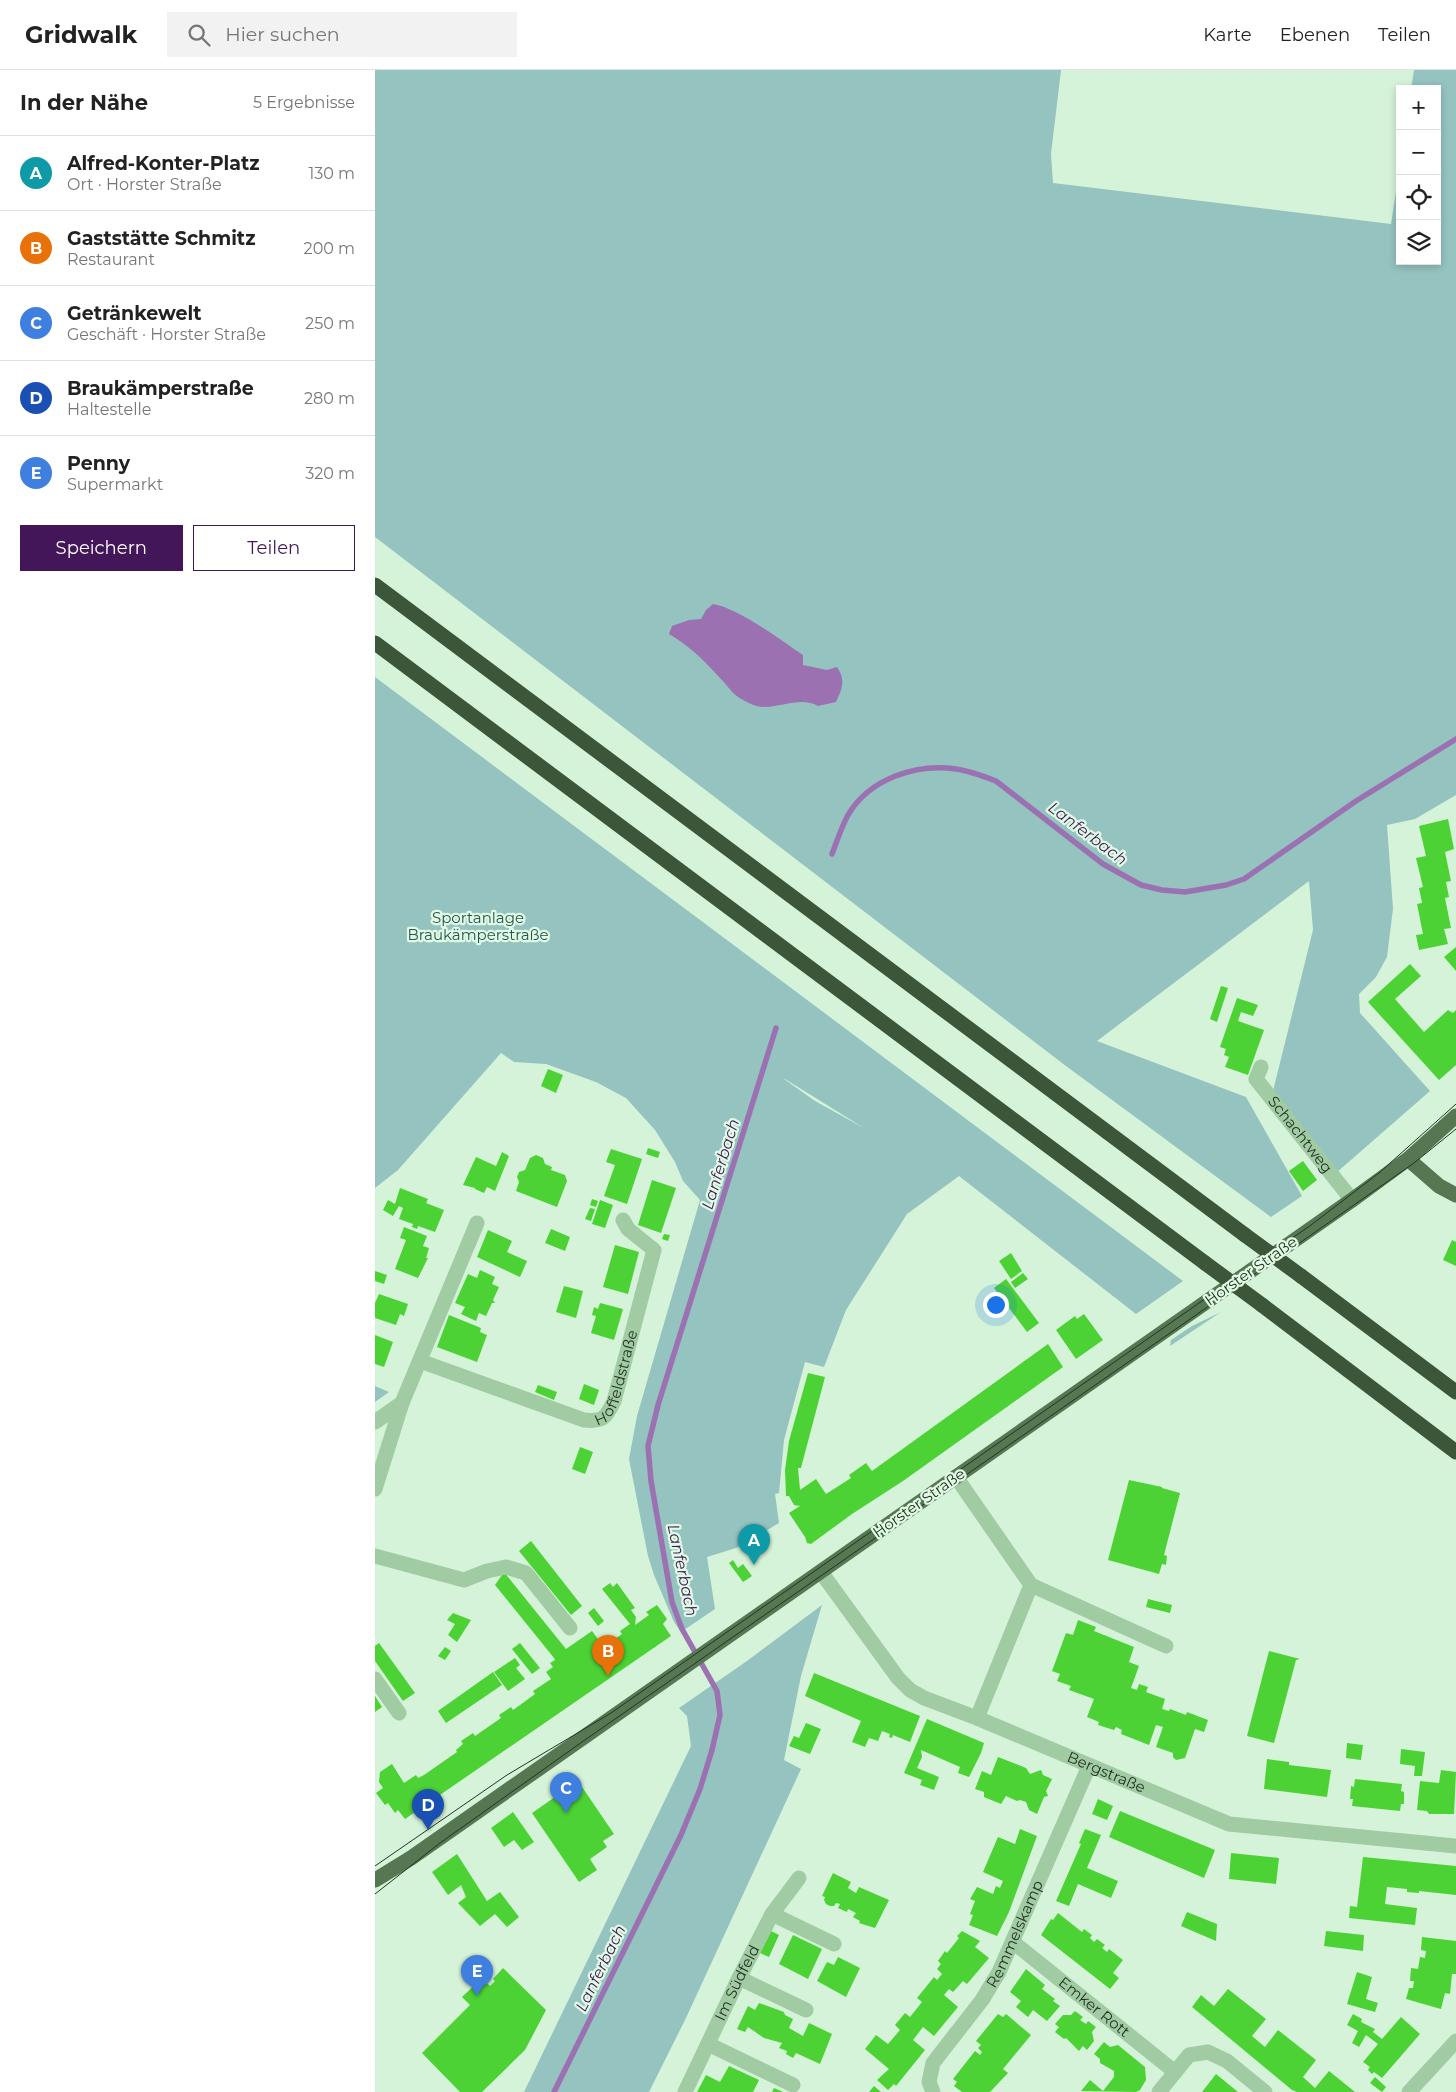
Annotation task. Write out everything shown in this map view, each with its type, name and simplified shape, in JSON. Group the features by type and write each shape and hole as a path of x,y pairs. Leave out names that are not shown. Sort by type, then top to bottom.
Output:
{"highway":[{"path":"375,584 1456,1392"},
{"path":"375,643 1456,1452"}],"main road":[{"name":"Horster Straße","path":"375,1880 411,1858 1352,1200 1408,1159 1456,1116"},
{"path":"1408,1159 1439,1186 1456,1195"}],"street":[{"name":"Schachtweg","path":"1261,1067 1256,1079 1352,1200"},
{"name":"Hoffeldstraße","path":"419,1361 584,1420 597,1422 607,1415 614,1401 654,1250 627,1229 623,1220"},
{"path":"375,1489 402,1403 477,1223"},
{"path":"375,1422 402,1403"},
{"path":"956,1477 1031,1585 1166,1646"},
{"path":"375,1556 464,1580 487,1571 506,1567 526,1573 570,1628"},
{"name":"Bergstraße","path":"821,1572 898,1678 910,1690 924,1698 977,1718 1229,1824 1456,1846"},
{"path":"977,1718 1031,1585"},
{"path":"375,1679 399,1713"},
{"name":"Remmelskamp","path":"933,2092 929,2082 933,2063 982,2000 999,1972 1089,1766"},
{"name":"Im Südfeld","path":"685,2092 739,1978 772,1914 799,1878"},
{"path":"772,1914 834,1944"},
{"name":"Emker Rott","path":"1013,1942 1175,2072"},
{"path":"739,1978 805,2010"},
{"path":"1415,2090 1456,2041"},
{"path":"708,2044 793,2085"},
{"path":"1159,2092 1189,2055 1207,2052 1227,2060 1265,2092"}],"green space":[{"path":"375,70 1061,70 1051,154 1053,183 1391,224 1396,191 1396,265 1441,265 1441,85 1412,85 1414,70 1456,70 1456,795 1415,819 1387,825 1393,909 1387,957 1376,977 1359,994 1360,1013 1430,1091 1336,1173 1273,1091 1313,930 1309,881 1097,1041 1246,1097 1302,1196 1271,1217 1066,1066 375,537"},
{"name":"Sportanlage Braukämperstraße","path":"375,677 1183,1281 1136,1314 959,1176 907,1214 846,1310 824,1367 805,1362 784,1440 779,1493 775,1494 779,1523 739,1547 707,1557 715,1609 681,1632 674,1622 648,1556 629,1459 637,1416 700,1200 683,1181 675,1162 655,1130 626,1098 596,1082 546,1064 514,1062 501,1053 398,1170 375,1188","holes":["785,1079 864,1128 815,1101"]},
{"path":"1221,1312 1170,1346 1171,1340 1192,1326"},
{"path":"375,1386 389,1392 375,1402"},
{"path":"822,1605 801,1676 784,1760 801,1769 685,2020 649,2092 524,2092 691,1746 687,1716 679,1708 747,1661"}],"shaded area":[{"path":"713,604 747,618 783,641 803,655 803,665 827,670 837,667 842,684 836,702 818,706 802,702 767,707 751,704 736,695 702,659 669,634 672,626 689,620 701,619 706,610"}],"building":[{"path":"1448,819 1454,849 1445,852 1451,881 1446,882 1449,897 1445,898 1451,928 1444,929 1448,944 1419,950 1416,935 1423,934 1417,904 1422,903 1419,888 1423,887 1416,858 1426,856 1419,826"},
{"path":"1456,947 1456,971 1444,957"},
{"path":"1410,964 1421,976 1395,999 1424,1032 1448,1010 1453,1013 1456,1010 1456,1065 1439,1080 1368,1002"},
{"path":"1221,986 1228,988 1217,1022 1210,1019"},
{"path":"1237,998 1258,1005 1253,1016 1241,1012 1238,1021 1264,1030 1248,1075 1225,1067 1229,1057 1224,1055 1226,1049 1220,1047"},
{"path":"548,1069 563,1075 556,1093 541,1086"},
{"path":"648,1148 660,1152 658,1158 646,1154"},
{"path":"611,1149 642,1159 627,1204 604,1196 615,1165 606,1162"},
{"path":"502,1152 509,1156 495,1191 487,1187 484,1193 463,1185 476,1157 496,1166"},
{"path":"536,1155 543,1158 545,1164 552,1167 551,1170 565,1175 567,1181 557,1207 516,1191 519,1182 517,1177 519,1172 525,1170 530,1158"},
{"path":"1303,1161 1317,1180 1303,1191 1289,1171"},
{"path":"652,1180 676,1188 661,1233 638,1225"},
{"path":"400,1188 428,1199 426,1203 444,1210 435,1232 418,1226 417,1229 412,1227 413,1224 399,1219 403,1208 399,1206 393,1216 383,1210 388,1200 395,1204"},
{"path":"592,1199 598,1201 596,1207 590,1205"},
{"path":"600,1200 613,1205 605,1228 592,1224"},
{"path":"590,1208 595,1209 591,1221 585,1219"},
{"path":"404,1227 427,1236 423,1246 429,1248 426,1258 428,1258 418,1278 395,1269 406,1240 400,1238"},
{"path":"551,1229 570,1237 565,1251 545,1243"},
{"path":"488,1230 512,1241 507,1252 527,1261 520,1277 477,1257"},
{"path":"664,1234 670,1235 668,1241 662,1239"},
{"path":"1452,1240 1456,1242 1456,1266 1443,1260"},
{"path":"615,1245 639,1252 628,1294 603,1287"},
{"path":"1011,1253 1022,1271 1011,1279 999,1261"},
{"path":"480,1270 495,1277 492,1284 499,1287 493,1300 495,1303 492,1303 486,1316 479,1313 476,1321 461,1314 465,1307 455,1303 468,1274 477,1278"},
{"path":"375,1271 387,1275 384,1284 375,1281"},
{"path":"1023,1273 1028,1279 1015,1288 1011,1282"},
{"path":"1006,1279 1039,1323 1027,1332 994,1288"},
{"path":"564,1286 583,1291 576,1318 556,1312"},
{"path":"379,1294 408,1304 404,1316 400,1314 396,1325 375,1318 375,1303"},
{"path":"600,1303 623,1309 614,1340 591,1333 596,1316 592,1315 594,1307 598,1309"},
{"path":"1084,1314 1103,1340 1076,1359 1056,1330 1075,1316 1077,1319"},
{"path":"449,1315 481,1328 480,1332 487,1335 477,1362 437,1347"},
{"path":"375,1335 393,1342 384,1367 375,1364"},
{"path":"1048,1344 1063,1367 903,1481 852,1514 811,1544 807,1543 789,1513 800,1506 794,1505 789,1496 786,1496 785,1470 789,1441 808,1373 825,1377 801,1468 798,1468 800,1490 816,1479 826,1494 851,1478 849,1475 866,1463 872,1471"},
{"path":"584,1384 599,1390 594,1405 579,1399"},
{"path":"538,1385 557,1392 554,1400 535,1392"},
{"path":"580,1447 593,1452 585,1474 572,1469"},
{"path":"1129,1480 1180,1493 1164,1555 1167,1556 1166,1565 1162,1564 1159,1574 1108,1560"},
{"path":"531,1541 582,1606 571,1615 519,1551"},
{"path":"733,1560 738,1568 743,1564 752,1576 743,1582 729,1563"},
{"path":"504,1572 566,1649 592,1631 604,1647 622,1634 620,1631 630,1624 602,1589 610,1583 613,1587 617,1583 635,1608 631,1610 636,1617 635,1625 649,1615 646,1612 657,1605 667,1619 663,1624 671,1636 405,1819 398,1810 395,1813 388,1803 385,1805 376,1793 383,1788 379,1782 380,1772 392,1764 404,1783 416,1775 418,1778 424,1775 457,1752 456,1750 463,1744 461,1741 473,1733 475,1736 501,1718 499,1715 511,1707 513,1710 535,1694 533,1691 551,1679 546,1672 553,1667 550,1663 555,1660 554,1658 495,1585"},
{"path":"1148,1599 1172,1605 1170,1613 1146,1607"},
{"path":"594,1608 604,1621 598,1626 588,1613"},
{"path":"453,1613 471,1620 457,1642 448,1635 455,1624 447,1620"},
{"path":"1078,1620 1096,1627 1094,1631 1134,1647 1129,1662 1139,1666 1131,1688 1137,1690 1139,1684 1148,1687 1146,1692 1165,1699 1162,1709 1169,1711 1170,1709 1186,1715 1187,1712 1208,1720 1204,1732 1195,1729 1185,1758 1176,1760 1173,1757 1173,1753 1156,1747 1163,1727 1156,1725 1149,1745 1121,1734 1122,1730 1116,1727 1114,1730 1098,1725 1099,1722 1087,1717 1094,1699 1069,1690 1071,1686 1057,1681 1060,1674 1052,1671 1066,1633 1073,1635"},
{"path":"379,1643 415,1693 403,1701 375,1661 375,1646"},
{"path":"520,1643 540,1668 532,1674 512,1649"},
{"path":"445,1647 451,1651 445,1660 438,1656"},
{"path":"1269,1651 1300,1659 1296,1660 1274,1743 1247,1736"},
{"path":"515,1658 520,1665 516,1668 525,1679 508,1691 494,1672"},
{"path":"493,1672 502,1685 446,1723 438,1711"},
{"path":"814,1673 920,1716 910,1742 893,1735 892,1738 889,1737 890,1734 882,1731 878,1741 869,1738 865,1747 852,1742 861,1721 805,1696"},
{"path":"375,1696 382,1707 375,1712"},
{"path":"927,1719 984,1743 969,1777 958,1773 960,1767 921,1750 922,1757 917,1768 939,1777 934,1790 920,1785 922,1780 904,1773"},
{"path":"806,1723 821,1729 810,1754 789,1746 794,1736 799,1738"},
{"path":"1347,1743 1363,1745 1361,1760 1346,1758"},
{"path":"1401,1749 1425,1752 1422,1776 1414,1776 1415,1766 1400,1764"},
{"path":"998,1757 1026,1768 1030,1774 1041,1770 1043,1775 1052,1779 1046,1791 1048,1796 1044,1797 1037,1814 1029,1810 1026,1802 1017,1801 1006,1796 1001,1804 984,1797 984,1792 975,1789 982,1771 991,1775"},
{"path":"1267,1759 1289,1762 1289,1765 1331,1770 1327,1797 1264,1789"},
{"path":"1441,1770 1456,1772 1454,1814 1429,1814 1427,1811 1417,1810 1420,1781 1439,1783"},
{"path":"1355,1779 1402,1784 1401,1791 1404,1792 1404,1804 1401,1804 1400,1811 1352,1806 1353,1799 1350,1799 1351,1786 1354,1787"},
{"path":"578,1781 614,1834 603,1841 607,1847 590,1859 597,1870 579,1882 532,1813"},
{"path":"1098,1799 1113,1806 1107,1820 1092,1814"},
{"path":"1120,1811 1215,1850 1204,1878 1109,1837"},
{"path":"513,1812 534,1842 522,1850 514,1840 504,1847 491,1828"},
{"path":"1020,1829 1037,1836 1009,1912 997,1936 969,1925 973,1915 970,1914 975,1901 970,1899 977,1887 993,1894 996,1886 1000,1888 1003,1881 983,1872 998,1837 1015,1844"},
{"path":"1085,1829 1101,1835 1087,1868 1118,1881 1111,1898 1078,1884 1069,1906 1056,1901 1081,1844 1079,1843"},
{"path":"1231,1853 1279,1858 1276,1884 1229,1879"},
{"path":"457,1854 487,1901 500,1892 519,1917 507,1927 495,1914 480,1926 458,1903 466,1897 461,1885 448,1895 432,1872"},
{"path":"1363,1857 1456,1866 1456,1895 1419,1891 1419,1893 1407,1892 1407,1889 1387,1887 1385,1904 1417,1908 1415,1925 1349,1918 1350,1906 1357,1907"},
{"path":"833,1873 851,1882 848,1888 856,1893 859,1887 889,1900 875,1928 859,1923 860,1921 853,1917 856,1913 848,1909 847,1912 838,1908 840,1904 836,1903 834,1906 830,1906 826,1904 825,1897 822,1896"},
{"path":"1187,1912 1217,1924 1216,1941 1181,1926"},
{"path":"1058,1913 1082,1932 1084,1929 1092,1935 1090,1938 1094,1942 1097,1939 1105,1945 1102,1948 1107,1952 1109,1949 1123,1960 1113,1973 1119,1978 1110,1989 1041,1935 1051,1919 1053,1920"},
{"path":"771,1931 779,1935 769,1957 760,1953"},
{"path":"962,1931 980,1941 975,1947 989,1958 967,1984 963,1981 953,1992 949,1989 944,1995 958,2007 934,2036 923,2027 913,2040 925,2050 896,2086 894,2084 888,2090 877,2080 889,2069 865,2049 876,2035 888,2044 900,2030 895,2025 905,2013 910,2017 922,2002 917,1998 934,1977 937,1980 942,1974 937,1969 941,1964 938,1961 945,1951 947,1953 959,1938 957,1936"},
{"path":"1326,1931 1364,1935 1363,1951 1324,1946"},
{"path":"793,1935 822,1949 808,1979 779,1964"},
{"path":"1422,1937 1456,1941 1456,1974 1452,1974 1450,1994 1445,1993 1441,2009 1406,1999 1409,1988 1413,1988 1414,1981 1410,1981 1411,1968 1418,1969 1420,1957 1425,1958 1426,1951 1421,1950"},
{"path":"838,1957 860,1968 846,1997 817,1981 827,1962 834,1965"},
{"path":"503,1968 546,2010 525,2050 482,2092 460,2092 422,2053 470,2005 462,1997 479,1981 485,1981 490,1986 495,1981 493,1979"},
{"path":"1026,1969 1045,1985 1042,1989 1055,1999 1053,2001 1060,2006 1047,2021 1033,2010 1028,2017 1016,2007 1021,2001 1010,1992"},
{"path":"1357,1972 1372,1977 1366,1999 1378,2003 1375,2012 1347,2004"},
{"path":"1228,1989 1266,2019 1252,2036 1265,2047 1278,2030 1316,2060 1303,2077 1315,2088 1329,2071 1355,2092 1297,2092 1292,2090 1192,2007 1201,1995 1214,2006"},
{"path":"759,2003 784,2012 785,2015 793,2019 789,2028 803,2036 809,2023 832,2034 820,2064 796,2053 793,2058 786,2054 787,2051 779,2048 782,2043 764,2038 748,2027 745,2032 737,2029 748,2006 755,2010"},
{"path":"1075,2011 1083,2017 1080,2020 1086,2024 1088,2021 1096,2027 1092,2032 1094,2041 1087,2050 1083,2046 1079,2051 1066,2038 1064,2039 1055,2032 1059,2027 1055,2024 1063,2015 1071,2015"},
{"path":"998,2014 1003,2017 1006,2014 1031,2035 1003,2069 1008,2073 990,2092 962,2092 954,2086 957,2082 953,2079 975,2051 980,2055 982,2052 978,2048 981,2045 976,2041"},
{"path":"1353,2014 1362,2019 1361,2022 1375,2029 1373,2032 1382,2039 1401,2017 1420,2034 1382,2078 1374,2072 1372,2074 1368,2070 1370,2067 1363,2062 1378,2044 1366,2035 1359,2047 1352,2043 1358,2031 1347,2025"},
{"path":"1104,2042 1110,2047 1118,2045 1145,2067 1146,2080 1140,2090 1136,2092 1081,2091 1090,2080 1103,2091 1114,2077 1114,2071 1100,2063 1100,2059 1094,2054"},
{"path":"729,2066 759,2080 753,2092 697,2092 706,2075 720,2082"},
{"path":"1216,2074 1238,2092 1202,2092"},
{"path":"1375,2077 1386,2087 1382,2092 1370,2083"},
{"path":"874,2086 881,2092 869,2092"},
{"path":"774,2088 783,2092 772,2092"}],"waterway":[{"name":"Lanferbach","path":"832,854 848,815 857,802 881,783 910,771 941,768 956,769 996,781 1103,864 1141,885 1162,890 1185,892 1226,885 1244,879 1356,801 1456,739"},
{"name":"Lanferbach","path":"554,2092 681,1835 700,1789 720,1715 717,1691 682,1629 672,1602 651,1481 648,1446 658,1405 776,1028"}],"tram line":[{"path":"375,1866 507,1775 611,1713 1311,1225 1379,1173 1456,1104"},
{"path":"375,1894 440,1843 582,1742 1414,1163 1456,1129"}],"place":[{"name":"Alfred-Konter-Platz","path":"754,1565"},
{"name":"Gaststätte Schmitz","path":"608,1676"},
{"name":"Getränkewelt","path":"566,1813"},
{"name":"Braukämperstraße","path":"428,1830"},
{"name":"Penny","path":"477,1996"}]}
